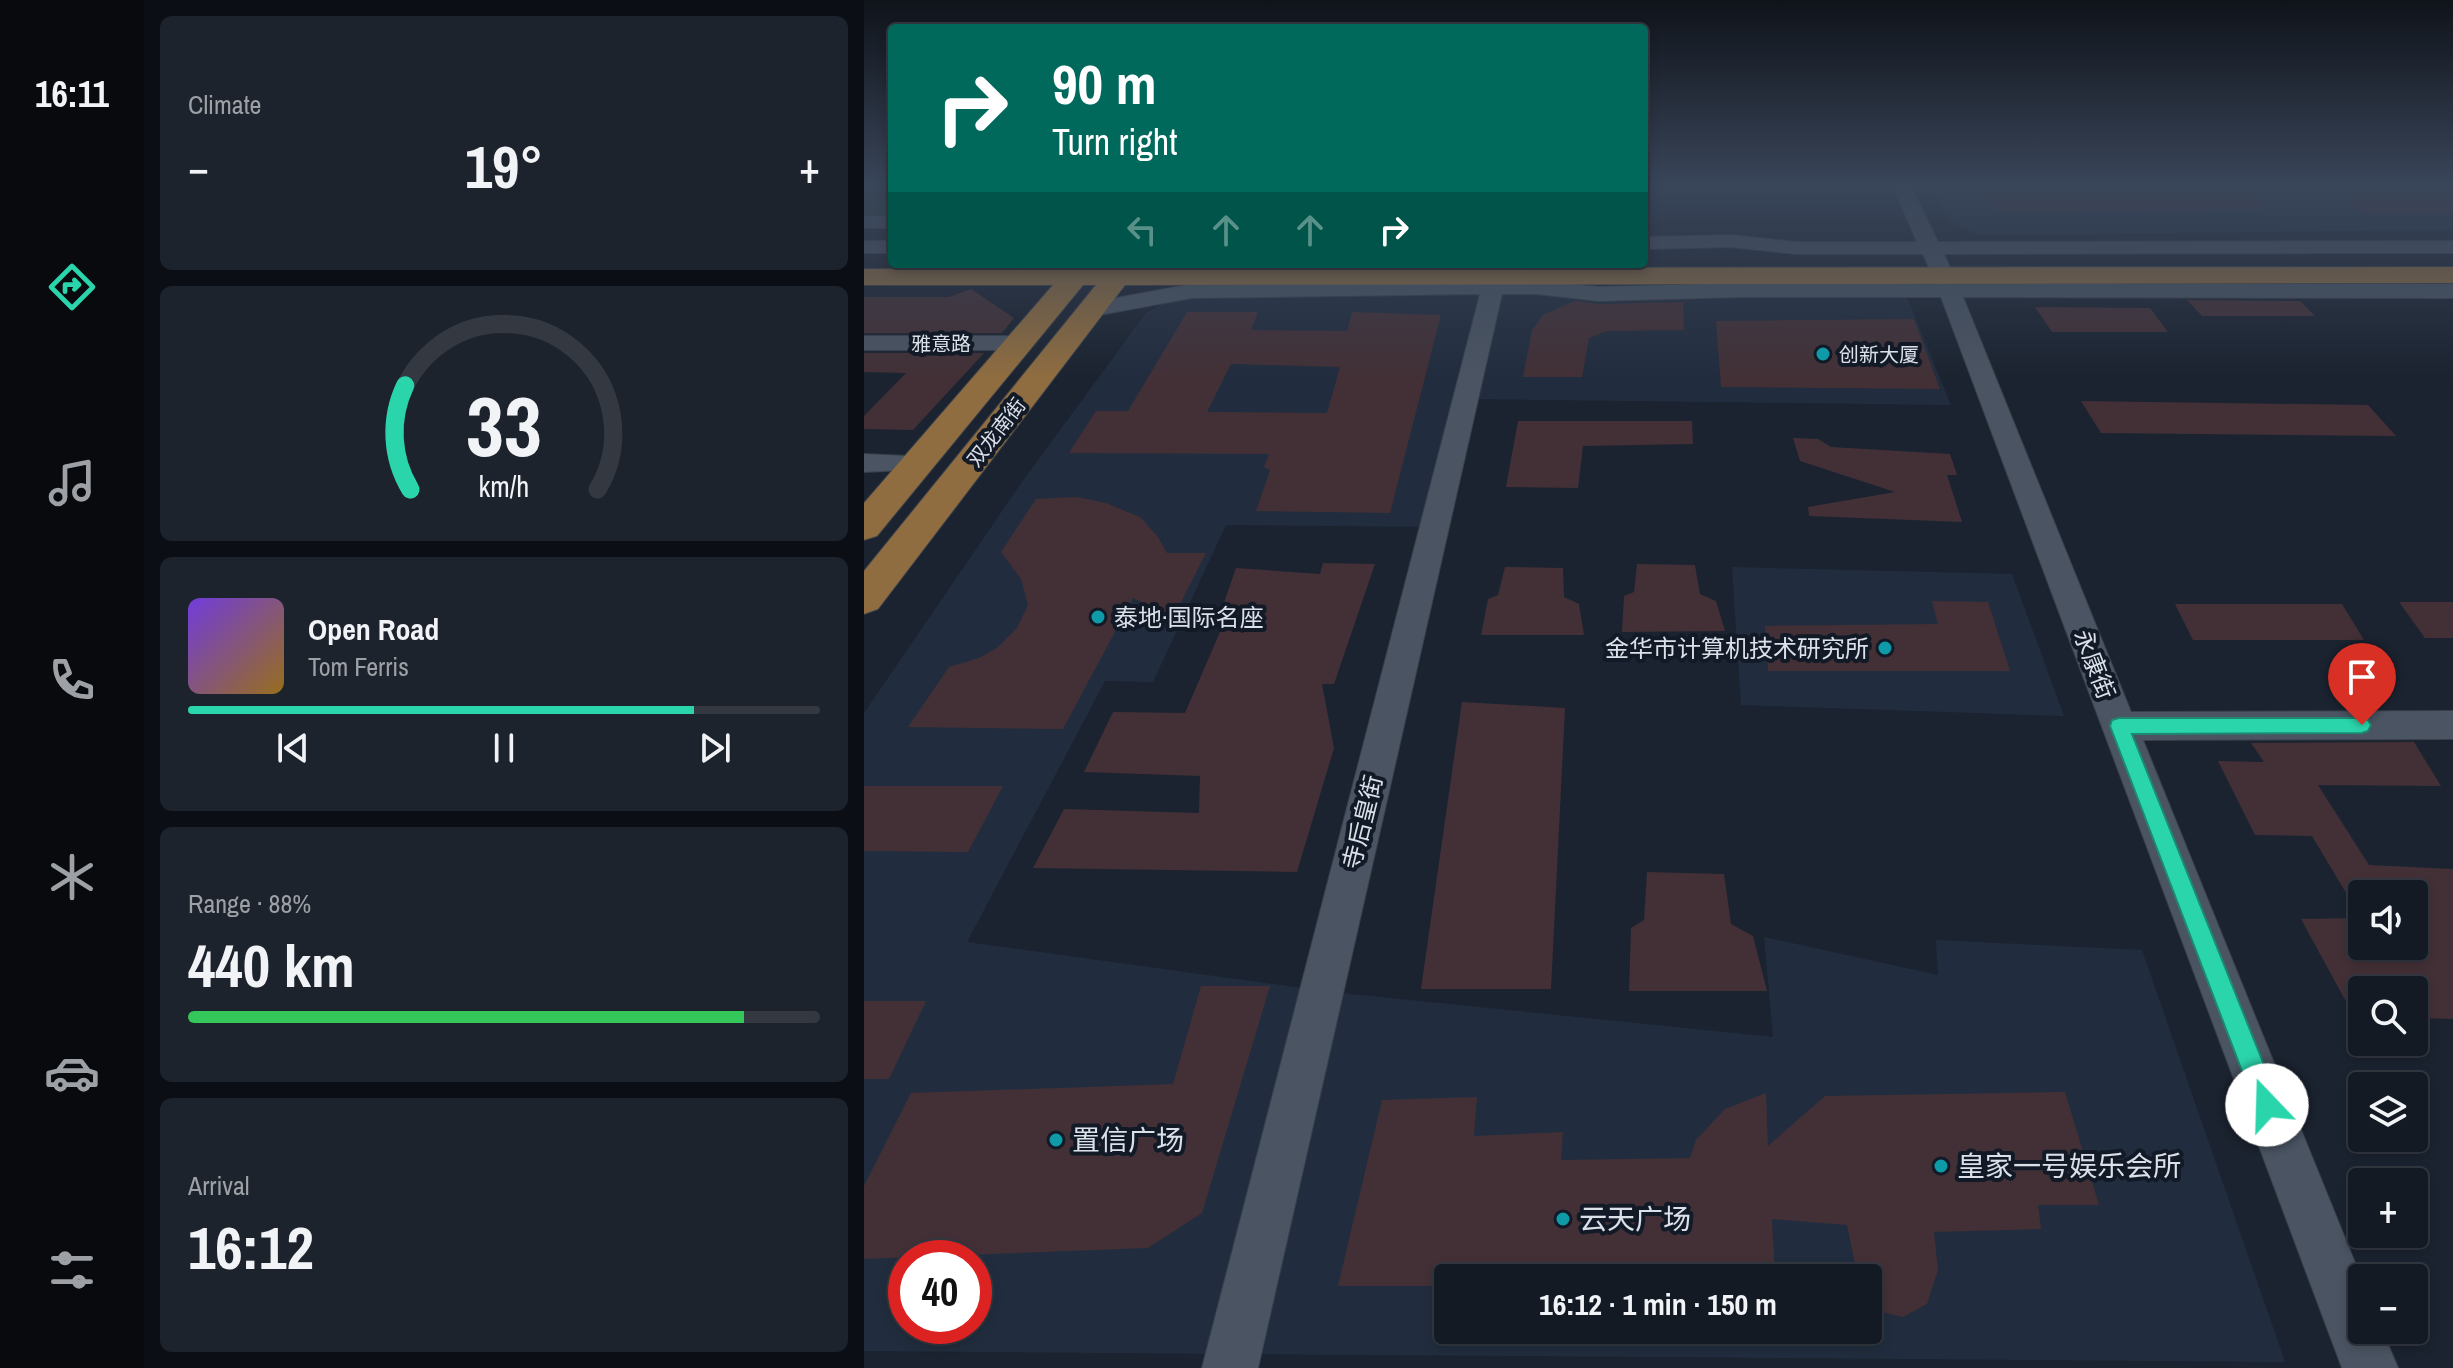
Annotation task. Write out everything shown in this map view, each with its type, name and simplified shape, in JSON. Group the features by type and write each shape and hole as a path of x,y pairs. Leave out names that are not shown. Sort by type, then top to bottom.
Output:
{"main road":[{"path":"864,256 888,256"},
{"path":"1648,258 1939,268 2453,275"},
{"path":"864,277 1123,270 1493,282 1939,268 2453,258"},
{"name":"双龙南街","path":"864,599 1123,270"},
{"name":"双龙南街","path":"864,527 921,463 1079,271"}],"street":[{"path":"1809,250 1939,268 2453,291"},
{"name":"永康街","path":"1931,250 2370,1368"},
{"path":"1939,268 2383,250"},
{"path":"1094,309 1192,291 1493,282"},
{"name":"寺后皇街","path":"1230,1368 1493,282"},
{"name":"雅意路","path":"864,343 1019,343"},
{"path":"864,463 921,463"},
{"path":"2119,726 2453,725"}],"shaded area":[{"path":"1204,292 1906,295 1951,405 1470,399 1440,527 1226,525 1153,682 1105,681 967,942 1331,992 1773,1037 1764,937 1938,975 1936,940 2142,950 2285,1362 864,1351 864,713 1024,479 1146,313 1177,296"},
{"path":"1732,567 2012,574 2064,716 1741,705"}],"building":[{"path":"971,289 1014,318 1002,333 864,333 864,297 949,297"},
{"path":"2187,300 2300,301 2315,316 2202,316"},
{"path":"1575,301 1599,304 1683,302 1684,330 1607,331 1589,338 1582,377 1523,377 1532,330 1543,315"},
{"path":"2035,307 2150,308 2168,332 2052,332"},
{"path":"1187,312 1258,312 1251,330 1347,331 1352,312 1441,315 1390,513 1256,511 1270,470 1264,467 1269,454 1069,453 1096,411 1128,411","holes":["1231,364 1340,367 1327,413 1207,412"]},
{"name":"创新大厦","path":"1914,319 1940,389 1721,387 1716,321"},
{"path":"864,353 984,353 913,430 864,429 864,416 906,373 864,372"},
{"path":"2081,401 2368,405 2396,436 2101,433"},
{"path":"1518,421 1692,421 1693,444 1583,446 1578,488 1506,487"},
{"path":"1793,438 1818,439 1831,447 1950,454 1957,475 1947,475 1962,522 1809,516 1808,507 1895,492 1800,461"},
{"name":"泰地·国际名座","path":"1077,497 1106,503 1140,517 1158,537 1167,553 1206,553 1173,618 1133,598 1063,729 908,727 949,667 979,658 997,648 1017,628 1028,605 1021,579 1001,552 1036,499"},
{"path":"1323,563 1375,564 1334,684 1322,684 1334,748 1297,872 1033,868 1064,809 1199,813 1200,776 1084,772 1113,712 1185,713 1229,611 1221,611 1236,568 1320,574"},
{"path":"1637,564 1695,565 1700,594 1716,601 1725,631 1622,632 1624,596 1634,592"},
{"path":"1505,567 1563,568 1564,597 1579,604 1584,635 1481,635 1488,599 1498,595"},
{"name":"金华市计算机技术研究所","path":"1932,601 1988,602 2010,671 1768,671 1765,626 1938,624"},
{"path":"2399,602 2453,602 2453,638 2425,638"},
{"path":"2175,604 2342,604 2364,640 2193,640"},
{"path":"1462,702 1565,708 1551,989 1421,989"},
{"path":"2414,742 2441,786 2318,785 2369,865 2453,869 2453,1019 2428,1018 2428,976 2348,976 2348,1005 2301,919 2348,918 2348,960 2428,960 2428,880 2348,880 2348,896 2312,836 2255,835 2218,761 2264,762 2251,743"},
{"path":"864,786 1003,786 968,852 864,851"},
{"path":"1647,872 1724,874 1731,924 1753,936 1767,991 1629,991 1631,928 1644,920"},
{"name":"置信广场","path":"1201,986 1270,986 1202,1213 1148,1248 992,1254 992,1240 888,1240 888,1258 864,1259 864,1186 911,1093 1173,1084"},
{"path":"864,1001 926,1001 889,1079 864,1079"},
{"path":"2065,1092 2099,1205 2038,1205 2041,1229 1934,1232 1938,1270 1927,1304 1903,1317 1882,1312 1882,1264 1855,1264 1847,1225 1772,1219 1774,1264 1434,1264 1434,1286 1338,1286 1382,1100 1477,1097 1474,1136 1563,1132 1561,1160 1690,1158 1696,1140 1725,1109 1766,1093 1768,1146 1825,1096"}],"place":[{"name":"创新大厦","path":"1823,354"},
{"name":"泰地·国际名座","path":"1098,617"},
{"name":"金华市计算机技术研究所","path":"1885,648"},
{"name":"置信广场","path":"1056,1140"},
{"name":"皇家一号娱乐会所","path":"1941,1166"},
{"name":"云天广场","path":"1563,1219"}],"route":[{"path":"2267,1105 2119,726 2362,725"}]}
